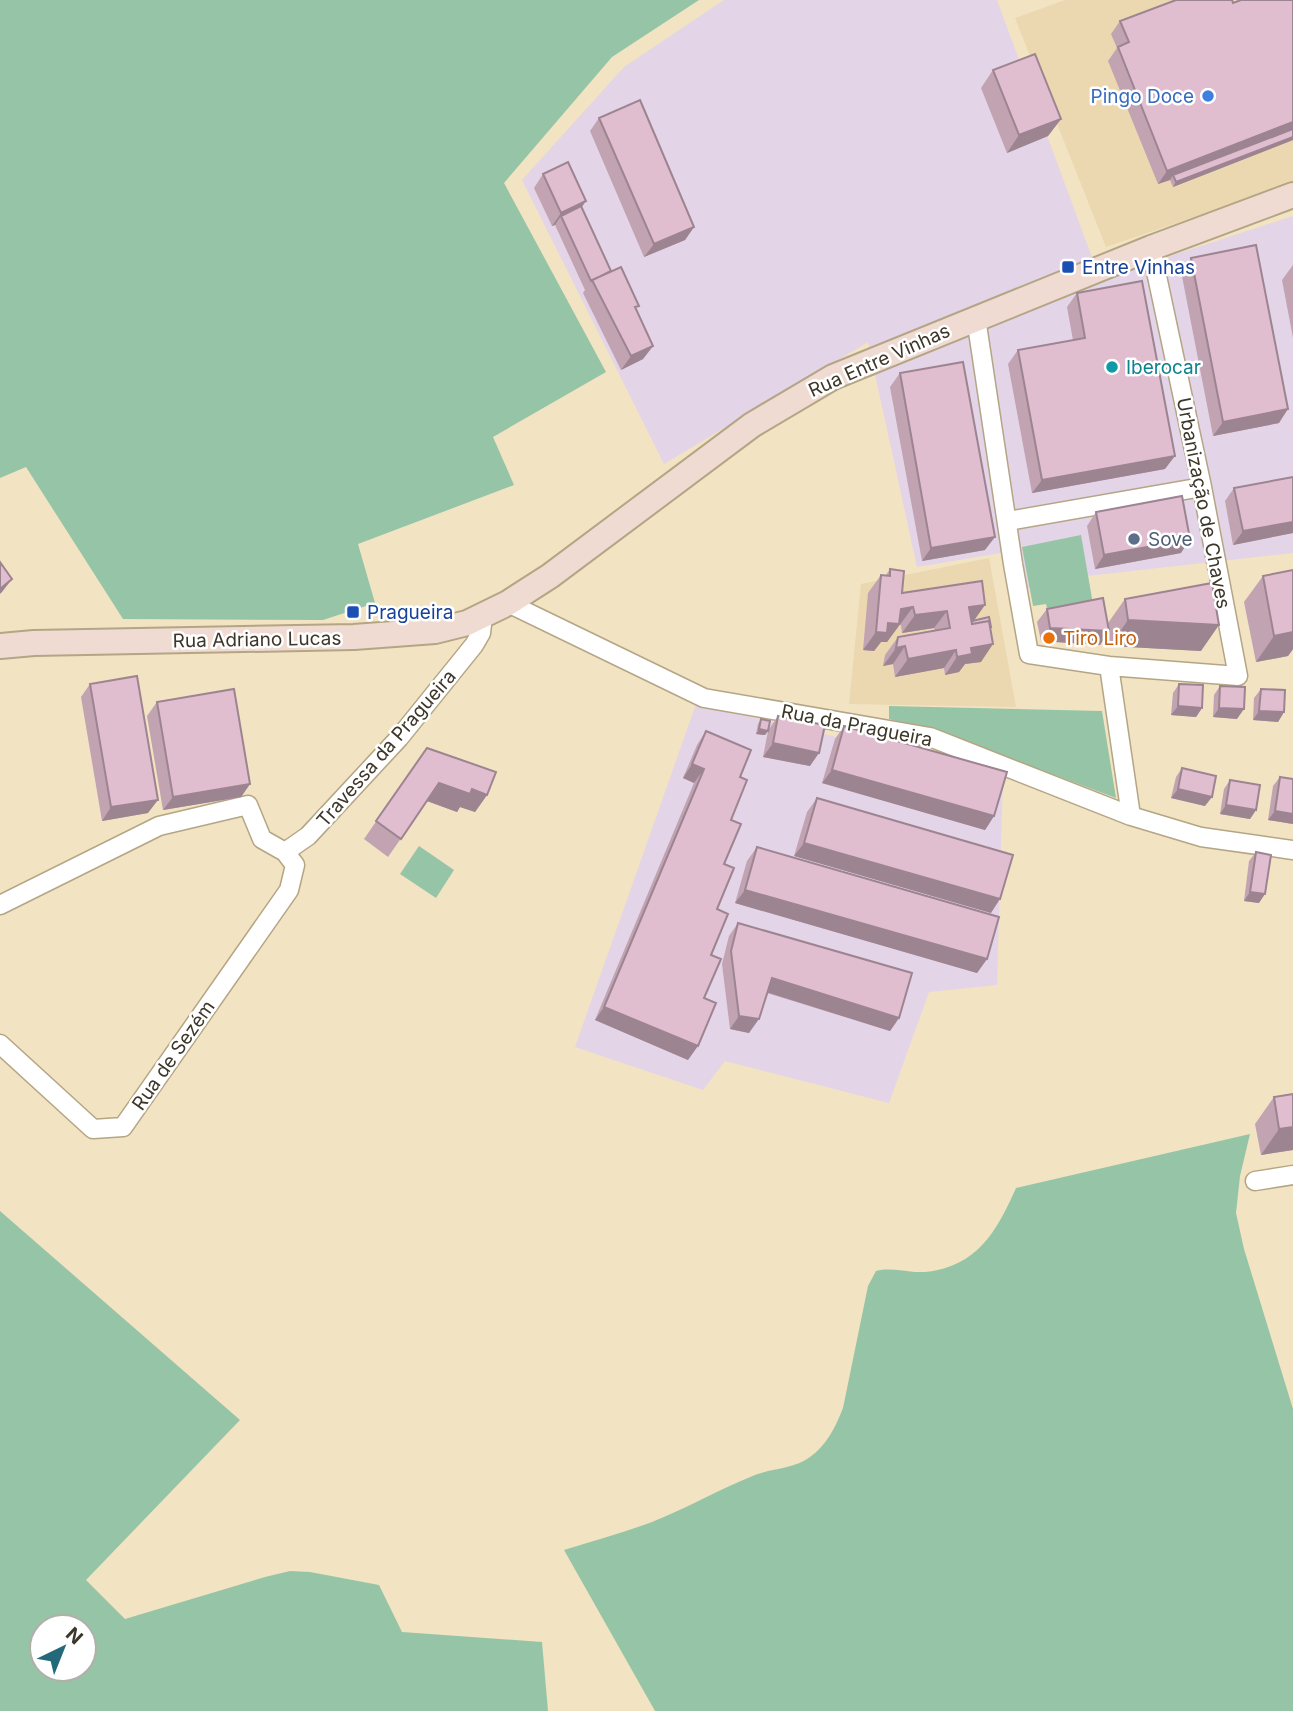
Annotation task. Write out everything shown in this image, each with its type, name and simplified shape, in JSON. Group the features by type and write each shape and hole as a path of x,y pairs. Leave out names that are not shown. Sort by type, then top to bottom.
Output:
{"street":[{"name":"Rua Entre Vinhas","path":"508,604 550,576 752,425 833,377 1151,248 1293,195"},
{"name":"Urbanização de Chaves","path":"1110,666 1238,676 1202,487 1151,248"},
{"path":"976,318 1029,654 1110,666 1131,816"},
{"path":"1007,521 1202,487"},
{"name":"Rua Adriano Lucas","path":"0,646 368,636 435,631 483,616 508,604"},
{"name":"Rua da Pragueira","path":"508,604 704,698 930,737 1131,816 1201,837 1293,850"},
{"name":"Travessa da Pragueira","path":"285,852 308,836 399,738 474,645 481,633 483,616"},
{"path":"0,905 159,826 248,805 262,839 285,852"},
{"name":"Rua de Sezém","path":"0,1044 93,1129 122,1127 289,890 295,865 285,852"},
{"path":"1255,1181 1293,1175"}],"shaded area":[{"path":"724,0 997,0 1100,279 1293,216 1293,553 1087,576 1008,593 1001,553 917,567 868,342 664,464 522,180 624,67"},
{"path":"1065,0 1293,0 1293,183 1106,247 1015,18"},
{"path":"989,558 1016,707 849,704 861,584"},
{"path":"696,704 1003,776 997,985 929,992 889,1103 725,1061 703,1090 575,1047"}],"green space":[{"path":"0,0 699,0 612,57 504,183 606,372 493,437 514,485 358,544 375,603 323,620 123,619 26,467 0,478"},
{"path":"1081,535 1094,610 1049,618 1046,604 1033,606 1022,547"},
{"path":"889,706 1102,711 1116,798 950,736 889,719"},
{"path":"419,846 454,870 436,898 400,874"},
{"path":"1250,1134 1240,1176 1236,1213 1244,1249 1293,1409 1293,1711 655,1711 564,1550 652,1522 755,1475 797,1464 816,1452 830,1435 843,1408 868,1286 876,1271 925,1272 943,1269 972,1255 993,1232 1016,1188"},
{"path":"0,1211 240,1420 86,1580 125,1619 290,1571 310,1572 379,1585 402,1632 542,1642 548,1711 0,1711"}],"building":[{"name":"Pingo Doce","path":"1176,0 1232,0 1233,3 1241,0 1293,0 1293,122 1167,171 1118,47 1129,42 1120,21"},
{"path":"1035,54 1061,119 1019,135 993,70"},
{"path":"640,100 694,227 654,244 599,118"},
{"path":"1293,129 1293,137 1176,182 1173,175"},
{"path":"568,162 586,201 561,213 543,174"},
{"path":"581,206 611,271 591,281 561,216"},
{"path":"1256,245 1288,409 1223,422 1191,258"},
{"path":"621,267 653,346 631,356 592,280"},
{"path":"1142,281 1175,456 1042,480 1018,350 1085,338 1077,293"},
{"path":"963,362 995,537 931,548 900,373"},
{"path":"1293,477 1293,522 1243,531 1234,488"},
{"name":"Sove","path":"1182,496 1190,539 1104,555 1096,512"},
{"path":"0,562 12,579 0,589"},
{"path":"890,569 904,571 902,593 982,581 985,605 969,607 972,624 989,621 993,644 971,648 972,654 957,657 956,650 908,659 905,646 896,648 898,637 950,628 947,611 915,615 913,607 901,609 899,624 888,623 887,633 876,632 881,575 890,576"},
{"path":"1293,570 1293,632 1274,636 1263,576"},
{"path":"1212,583 1219,625 1128,620 1125,599"},
{"path":"1103,598 1109,631 1050,628 1047,609"},
{"path":"989,617 991,627 989,621 972,624 972,621"},
{"path":"137,676 158,800 111,807 90,684"},
{"path":"1179,684 1203,685 1202,708 1178,706"},
{"path":"1220,686 1245,687 1244,709 1219,708"},
{"path":"234,689 250,784 173,797 157,702"},
{"path":"1261,689 1285,690 1284,712 1259,711"},
{"path":"778,716 825,725 819,753 773,743"},
{"path":"761,719 770,721 768,731 759,729"},
{"path":"844,726 1007,772 994,816 832,770"},
{"path":"706,731 751,750 740,777 747,780 731,820 741,824 724,864 734,868 717,909 728,914 711,955 721,959 704,998 716,1003 698,1046 604,1007 704,769 692,764"},
{"path":"427,748 496,772 487,795 472,789 470,794 439,783 401,839 376,821"},
{"path":"1182,768 1216,776 1212,797 1178,789"},
{"path":"1280,777 1293,779 1293,814 1275,811"},
{"path":"1230,780 1260,785 1256,810 1226,805"},
{"path":"817,798 1013,855 1000,899 804,843"},
{"path":"757,847 999,917 987,959 745,890"},
{"path":"1256,852 1271,855 1265,894 1250,892"},
{"path":"738,923 912,973 899,1018 772,978 759,1019 739,1016 731,951"},
{"path":"1293,1094 1293,1127 1279,1129 1274,1097"}],"place":[{"name":"Pingo Doce","path":"1208,96"},
{"name":"Entre Vinhas","path":"1068,267"},
{"name":"Iberocar","path":"1112,367"},
{"name":"Sove","path":"1134,539"},
{"name":"Pragueira","path":"353,612"},
{"name":"Tiro Liro","path":"1049,638"}]}
